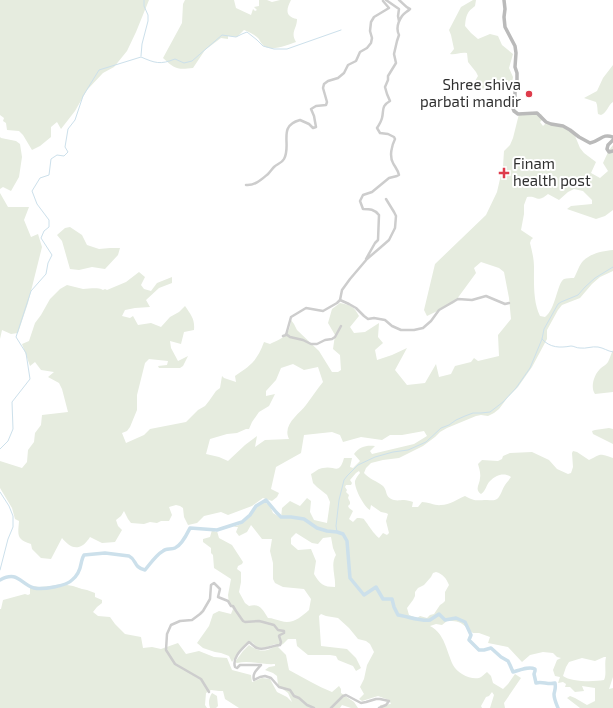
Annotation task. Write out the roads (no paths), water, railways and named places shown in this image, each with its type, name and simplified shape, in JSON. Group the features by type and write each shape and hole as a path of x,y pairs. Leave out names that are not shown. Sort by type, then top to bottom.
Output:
{"main road":[{"path":"504,0 505,27 515,46 516,53 515,67 517,81 512,106 514,111 518,114 537,114 546,122 563,126 590,143 596,142 608,135 613,139 606,149 610,152 613,151"}],"street":[{"path":"246,185 250,186 256,184 284,160 286,136 290,125 293,122 300,120 309,124 313,128 316,127 311,109 316,106 326,105 328,102 323,88 324,84 341,76 348,65 356,61 360,52 367,48 371,43 371,22 374,17 389,8 383,0"},
{"path":"386,0 398,7 399,22"},
{"path":"367,259 378,240 379,215 371,209 363,209 360,201 363,195 372,192 389,178 399,175 398,170 393,164 391,158 395,139 388,134 380,133 377,128 382,118 384,104 390,100 385,87 388,76 396,63 394,54 399,36 397,31 399,22 402,16 410,10 406,8 399,0"},
{"path":"283,336 286,335 291,317 306,308 323,311 340,300 344,287 367,259 389,240 395,228 396,216 386,199"},
{"path":"340,300 356,308 368,319 374,318 385,320 392,326 404,331 423,328 439,310 458,299 472,300 486,296 505,304 509,303"},
{"path":"286,334 290,337 303,340 311,344 317,344 335,337 341,326"},
{"path":"209,692 201,679 174,664 166,650 167,634 171,625 180,620 192,620 200,614 210,599 211,585 214,583 220,589 218,597 228,601 243,621 263,622 274,625 278,630 284,632 279,636 281,642 280,645 275,645 270,648 255,648 249,642 236,656 234,660 235,667 237,668 240,665 261,665 254,672 254,680 265,676 271,678 278,687 290,690 294,696 314,708"},
{"path":"331,708 343,696 346,695 361,702 376,699 389,701 386,705 379,708"}],"waterway":[{"path":"141,56 142,44 148,21 144,0"},
{"path":"0,449 8,441 13,429 12,402 30,379 26,353 16,337 31,291 46,274 48,263 52,255 41,238 44,231 49,227 49,220 37,204 32,191 40,178 49,175 51,159 57,155 64,156 68,152 65,147 68,129 75,120 83,96 99,70 141,57 150,61 158,62 165,62 175,59 184,63 192,61 222,35 236,37 247,32 263,46 274,49 287,49 341,30"},
{"path":"337,532 336,526 339,500 344,480 358,465 375,457 408,450 426,442 441,428 456,420 473,413 490,412 503,402 516,388 530,368 542,339 544,329 558,304 578,295 595,278 613,267"},
{"path":"542,339 555,347 598,347 613,352"},
{"path":"0,492 9,506 13,516 13,527 8,539 0,570"},
{"path":"0,580 11,576 34,588 60,586 69,582 75,577 79,571 84,555 105,553 129,556 141,569 145,570 160,553 175,548 180,544 190,528 217,530 242,522 250,515 256,506 266,500 281,517 304,519 317,528 343,534 347,541 350,578 364,595 376,587 383,599 392,599 398,615 419,620 430,620 439,614 445,620 456,618 465,622 471,635 469,640 479,650 491,648 508,661 513,672 527,668 535,669 534,674 536,683 555,683 554,696 558,708"}],"place":[{"name":"Shree shiva parbati mandir","path":"529,94"},
{"name":"Finam health post","path":"504,173"}]}
